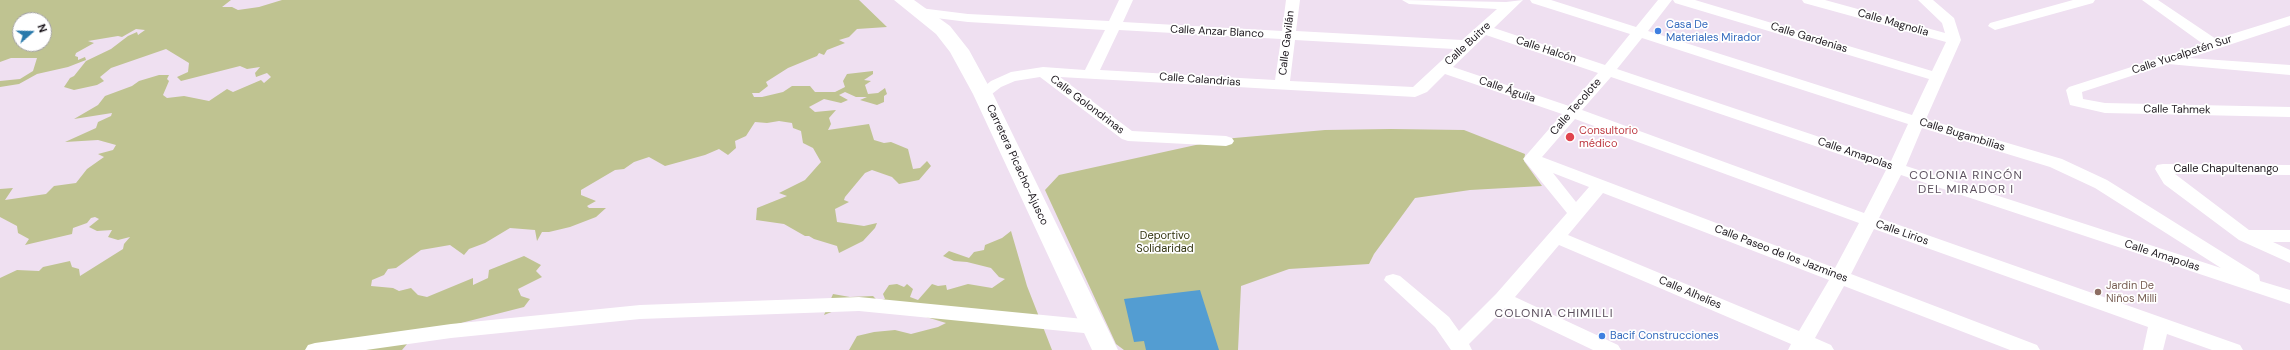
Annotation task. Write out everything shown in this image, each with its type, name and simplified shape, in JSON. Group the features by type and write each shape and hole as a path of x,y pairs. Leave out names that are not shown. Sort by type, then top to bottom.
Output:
{"main road":[{"name":"Carretera Picacho-Ajusco","path":"919,4 959,50 983,94 1105,350"}],"street":[{"path":"1091,73 1126,0"},
{"name":"Calle Gavilán","path":"1282,85 1293,0"},
{"path":"1409,0 1512,3"},
{"name":"Calle Bugambilias","path":"1537,0 1916,121 2056,163 2101,184 2250,277 2261,288"},
{"name":"Calle Tecolote","path":"1531,159 1608,71 1664,0"},
{"name":"Calle Gardenias","path":"1680,0 1937,77"},
{"name":"Calle Magnolia","path":"1810,0 1954,40"},
{"path":"1800,346 1840,277 1896,168 1954,40 1949,21 1926,0"},
{"path":"1995,26 2088,0"},
{"path":"2149,0 2213,44"},
{"name":"Calle Buitre","path":"1422,89 1466,45 1512,3"},
{"name":"Calle Anzar Blanco","path":"919,4 968,18 1466,45"},
{"name":"Calle Anzar Blanco","path":"943,30 968,18"},
{"name":"Calle Yucalpetén Sur","path":"2074,90 2290,20"},
{"name":"Calle Halcón","path":"1484,29 1608,71"},
{"path":"2166,61 2290,70"},
{"name":"Calle Águila","path":"1442,68 1572,112"},
{"name":"Calle Amapolas","path":"1608,71 1896,168 2290,297"},
{"name":"Calle Calandrias","path":"983,94 996,84 1011,77 1043,72 1091,73 1406,93 1422,89"},
{"name":"Calle Golondrinas","path":"1043,72 1128,136 1226,141"},
{"name":"Calle Tahmek","path":"2074,90 2076,102 2105,108 2290,112"},
{"name":"Calle Lirios","path":"1572,112 1869,221 2233,350"},
{"path":"1531,159 1576,213"},
{"name":"Calle Paseo de los Jazmines","path":"1531,159 2030,350"},
{"name":"Calle Chapultenango","path":"2245,236 2170,180 2163,169 2290,170"},
{"path":"1393,280 1442,322 1460,347 1600,185"},
{"name":"Calle Alhelíes","path":"1555,236 1800,346 1824,350"},
{"path":"2245,236 2290,236"},
{"path":"2245,236 2290,257"},
{"path":"1503,299 1611,350"},
{"path":"315,350 452,331 640,312 858,304 1094,327"},
{"path":"2153,350 2159,323"}],"green space":[{"path":"0,0 231,0 222,7 232,7 238,10 259,7 282,0 859,0 887,27 857,29 849,37 839,40 845,43 827,50 824,55 819,53 817,56 788,68 766,82 768,86 759,93 752,93 754,97 762,97 783,92 792,86 810,86 815,92 835,92 845,87 843,81 847,74 873,71 873,74 864,80 871,81 865,85 868,94 878,93 885,88 887,94 884,96 884,102 877,105 860,100 867,97 856,97 845,92 839,95 848,100 841,103 824,99 809,107 815,112 836,110 829,118 831,124 828,130 869,124 874,140 884,143 891,142 908,149 913,169 920,168 927,161 931,166 919,180 899,184 892,177 872,170 865,173 845,197 844,200 849,202 835,209 837,222 864,226 877,223 875,228 863,241 839,253 837,246 805,236 784,224 756,220 757,208 787,196 779,193 805,180 821,162 813,148 803,143 801,131 793,128 792,123 779,121 767,123 755,122 746,136 735,141 736,148 728,155 719,149 705,155 665,166 649,157 634,162 624,169 615,170 581,190 581,195 596,201 587,206 589,208 606,208 596,217 570,227 549,232 542,232 537,241 535,230 510,228 485,243 469,249 464,255 450,245 421,250 396,268 388,269 384,275 372,280 371,286 393,288 399,291 411,288 418,295 427,297 473,278 473,285 488,278 489,270 524,256 541,265 536,271 542,277 518,289 521,296 530,299 524,307 402,338 407,344 402,350 0,350 0,278 17,270 39,271 43,267 70,261 72,267 79,269 80,276 123,249 124,244 130,237 118,240 108,237 112,230 97,231 89,227 99,219 95,217 91,218 87,223 73,228 72,234 25,245 29,239 18,233 17,226 0,217 0,189 13,188 5,200 46,194 54,186 76,183 87,169 104,157 98,154 113,150 116,145 98,140 65,142 96,128 98,122 111,116 112,113 74,119 98,105 105,96 132,86 139,81 159,75 169,75 167,79 169,81 163,95 167,98 184,96 209,101 227,89 233,92 261,80 264,83 271,77 267,73 256,77 255,73 260,67 247,69 240,66 181,81 177,77 188,72 189,63 166,49 111,68 100,77 104,81 97,85 74,90 64,87 70,78 74,76 86,61 111,49 128,36 137,32 138,35 145,30 136,29 122,37 118,36 88,41 94,43 76,53 75,56 78,57 78,60 85,57 86,60 68,67 37,74 19,84 0,87 0,81 20,79 33,71 37,58 11,58 0,62"},
{"name":"Deportivo Solidaridad","path":"1325,130 1464,130 1525,154 1524,161 1542,186 1470,190 1415,198 1374,254 1369,264 1289,269 1241,286 1238,350 1124,350 1116,344 1045,190 1059,175 1223,139"},
{"path":"1011,231 1027,286 1052,350 849,350 857,336 874,332 895,330 911,334 938,327 946,323 913,313 907,308 834,311 824,315 833,294 850,297 873,296 878,301 885,299 883,294 889,285 897,284 904,287 907,284 913,289 910,297 918,300 932,284 938,286 946,285 947,290 968,284 992,288 1005,279 999,277 991,268 967,262 954,261 943,256 949,251 969,258 974,252 984,250 985,245 1002,238"}],"water":[{"path":"1200,290 1219,350 1146,350 1144,341 1134,342 1124,299"}],"place":[{"name":"Casa De Materiales Mirador","path":"1658,31"},
{"name":"Consultorio médico","path":"1570,137"},
{"name":"Jardin De Niños Milli","path":"2098,292"},
{"name":"Bacif Construcciones","path":"1602,336"}],"district":[{"name":"COLONIA RINCÓN DEL MIRADOR I","path":"1966,183"},
{"name":"COLONIA CHIMILLI","path":"1554,314"}]}
